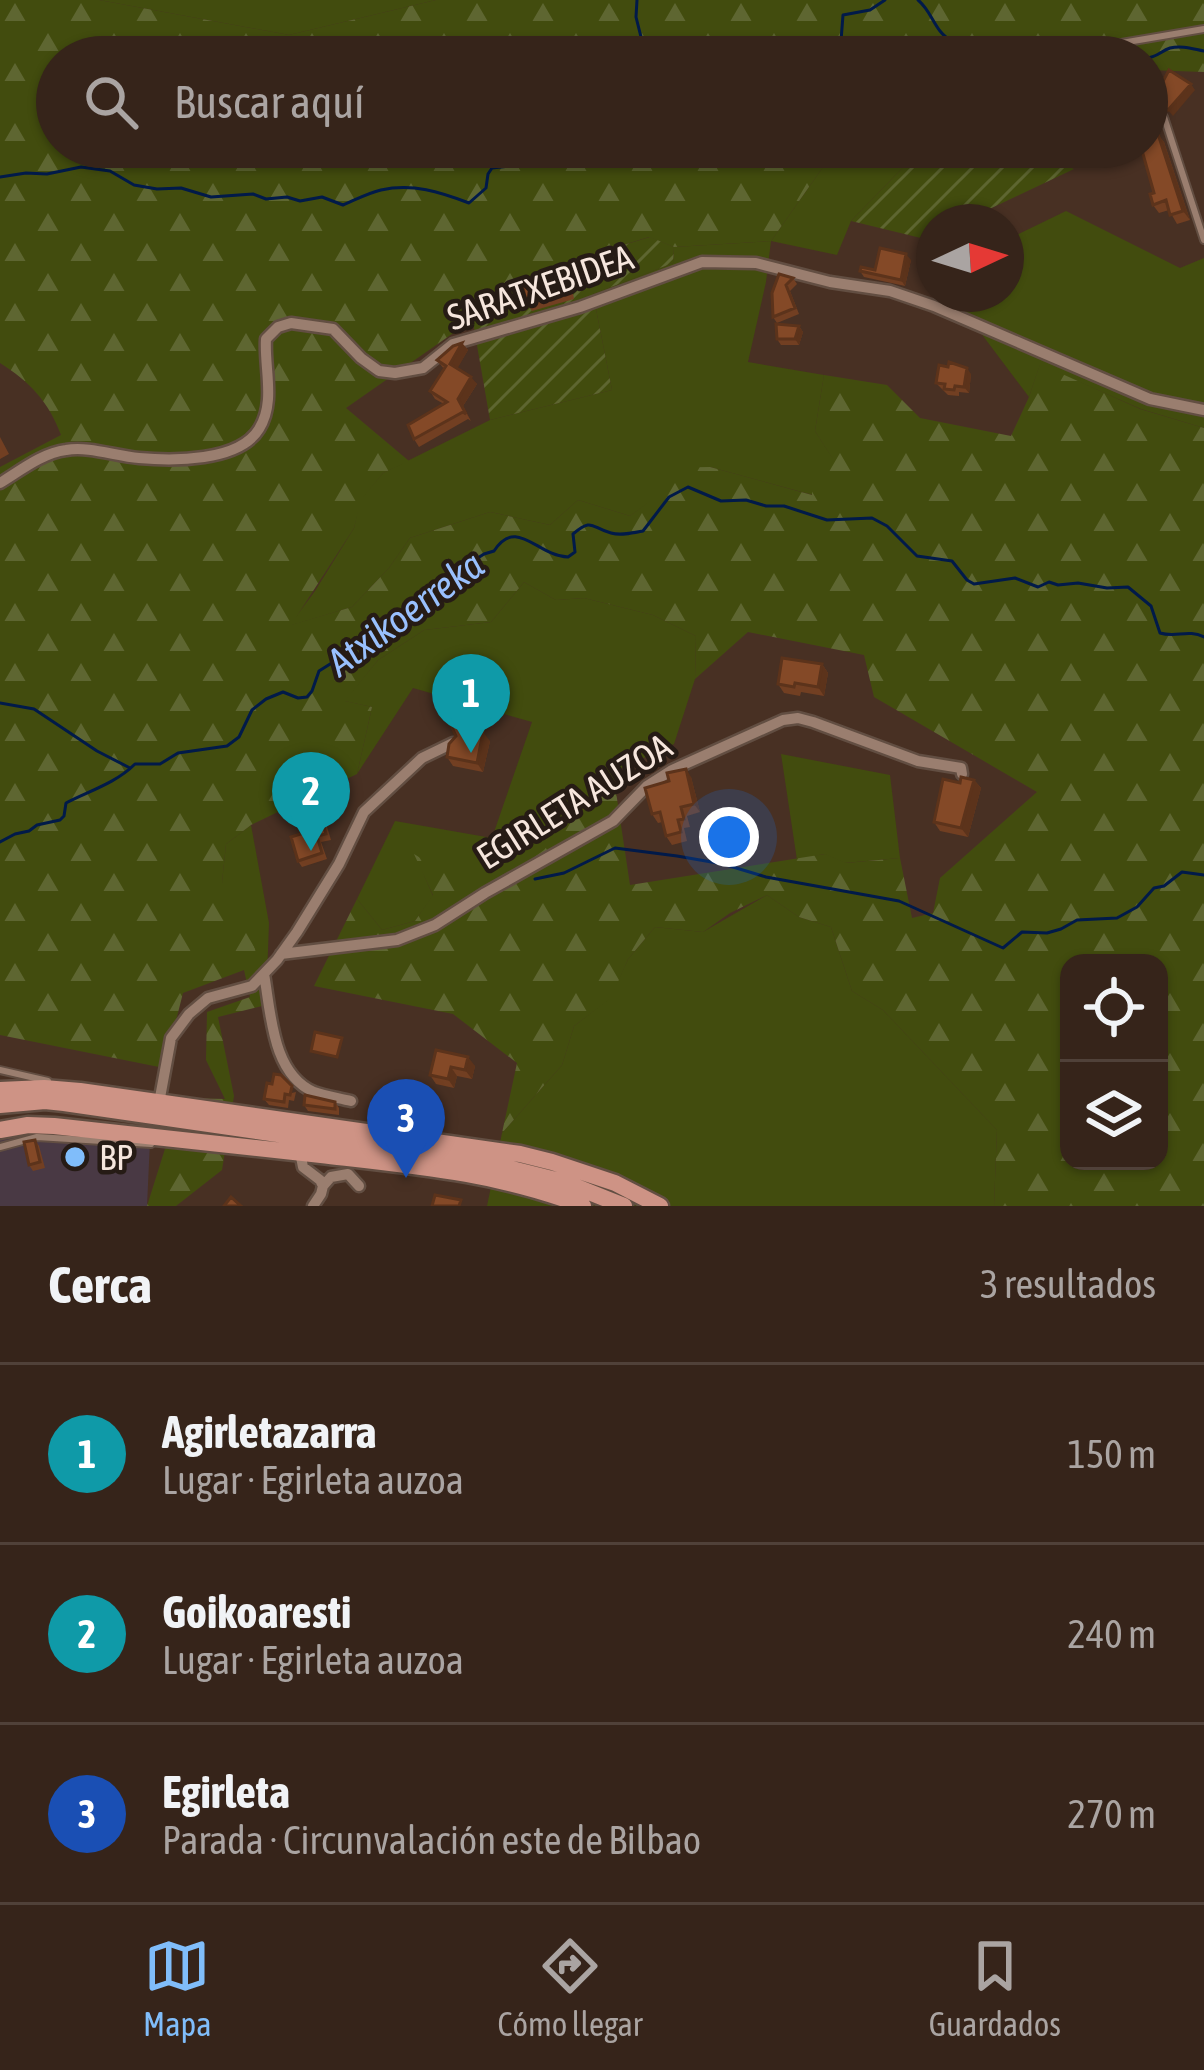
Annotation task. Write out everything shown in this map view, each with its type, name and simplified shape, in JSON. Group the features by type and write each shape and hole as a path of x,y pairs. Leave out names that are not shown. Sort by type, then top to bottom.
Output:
{"main road":[{"path":"0,1090 80,1091 520,1154 615,1183 660,1206"},
{"path":"0,1105 64,1103 423,1153 541,1175 624,1206"},
{"path":"0,1130 54,1126 300,1152 458,1173 534,1189 584,1206"}],"street":[{"name":"SARATXEBIDEA","path":"0,483 57,451 195,458 227,453 245,444 259,430 266,412 266,339 278,327 291,323 333,329 361,358 395,374 423,368 453,344 580,307 702,262 756,263 830,283 890,291 1150,399 1204,410"},
{"name":"EGIRLETA AUZOA","path":"281,954 397,940 435,925 613,821 647,786 672,770 783,720 813,722 918,760 961,768 962,774"},
{"path":"159,1102 171,1038 189,1014 208,998 252,986 264,974 339,864 364,812 422,758 453,743"},
{"path":"264,974 279,1047 290,1074 311,1091 351,1101"},
{"path":"300,1152 303,1167 323,1186"},
{"path":"313,1206 331,1177 348,1174 361,1181"}],"lane":[{"path":"1163,36 1204,29"},
{"path":"1168,129 1204,240"},
{"path":"0,1070 80,1091"},
{"path":"0,1148 37,1137 152,1144 190,1139"}],"shaded area":[{"name":"BP","path":"35,1132 150,1141 147,1206 0,1206 0,1137"}],"green space":[{"path":"0,0 99,0 289,35 436,0 1204,0 1204,72 1168,71 1168,36 36,36 36,168 822,168 771,241 674,247 649,237 554,266 470,305 473,327 452,334 346,408 409,461 383,473 361,500 354,528 291,625 352,607 410,538 490,512 550,525 578,500 630,516 650,501 659,468 710,467 812,495 813,463 833,459 815,431 824,375 887,385 920,418 1011,436 1040,364 1140,409 1204,428 1204,1206 994,1206 997,1130 883,1010 852,991 831,927 799,917 767,895 703,932 655,927 628,959 611,998 574,1026 562,1065 502,1133 517,1063 453,1014 314,986 357,899 382,930 415,921 433,895 414,854 451,877 475,901 544,850 613,772 630,885 825,854 846,863 900,858 912,918 933,913 940,878 1037,792 874,697 864,655 748,632 695,679 696,636 653,615 584,598 556,600 524,582 491,622 424,630 378,660 345,701 372,707 357,774 251,825 226,844 222,882 241,912 255,949 266,1005 218,1017 234,1096 222,1170 176,1206 147,1206 181,1098 225,1099 206,1060 207,1012 250,997 244,970 183,993 164,1068 0,1035 0,467 61,435 37,393 0,363"},
{"path":"99,0 436,0 289,35"},
{"path":"822,168 903,168 851,221 837,255 771,241"},
{"path":"903,168 1074,169 1000,204 916,204 916,237 851,221"},
{"path":"1066,211 1180,268 1204,258 1204,428 1141,409 1040,365 1029,397 965,312 1024,312 1024,231"},
{"path":"650,237 674,247 673,263 593,294 612,390 490,420 470,305 554,266"},
{"path":"771,241 748,362 824,375 815,431 834,460 813,495 710,467 630,516 578,500 550,525 490,512 410,538 352,607 289,626 354,528 360,500 383,473 490,420 612,390 593,294 673,263 674,247"},
{"path":"524,582 556,600 584,598 653,615 696,636 695,679 674,744 613,772 545,850 474,901 416,856 433,896 415,921 382,930 357,899 395,821 492,838 532,722 413,688 357,774 372,707 344,701 378,660 424,630 491,622"},
{"path":"781,754 890,775 900,858 845,863 824,854 797,860"},
{"path":"251,825 269,923 266,1005 222,882 226,844"},
{"path":"767,895 799,917 831,927 852,991 883,1010 997,1130 994,1206 487,1206 502,1133 562,1065 574,1026 610,998 628,959 655,927 703,932"}],"building":[{"path":"1168,72 1191,84 1168,110"},
{"path":"1168,165 1183,211 1170,215 1166,200 1153,205 1150,194 1154,193 1147,168"},
{"path":"880,248 906,254 901,280 860,271 861,267 875,270"},
{"path":"779,274 793,278 786,285 795,308 773,317 772,293"},
{"path":"565,279 567,290 526,302 523,287"},
{"path":"776,324 799,326 795,339 777,339"},
{"path":"462,343 450,364 471,377 458,399 466,414 414,439 408,425 447,402 430,391 446,366 437,360"},
{"path":"949,362 967,368 964,387 944,389 945,384 936,383 939,365 948,367"},
{"path":"782,658 822,664 818,687 778,684"},
{"path":"451,725 483,732 477,763 447,757 456,736"},
{"path":"686,769 694,804 681,807 681,832 666,836 660,812 652,814 645,788 669,781 667,773"},
{"path":"961,777 974,780 961,828 934,822 943,779 960,783"},
{"path":"320,814 326,834 317,836 322,853 298,861 291,837 307,832 304,819"},
{"path":"315,1032 342,1038 337,1057 311,1051"},
{"path":"436,1050 468,1057 465,1070 451,1067 448,1079 430,1075"},
{"path":"274,1074 292,1086 284,1102 264,1099"},
{"path":"305,1095 335,1102 335,1109 304,1105"},
{"path":"35,1140 40,1162 29,1165 24,1142"},
{"path":"435,1195 461,1200 459,1206 432,1206"}],"waterway":[{"path":"637,0 641,36"},
{"path":"841,36 843,15 870,10 885,0"},
{"path":"918,0 945,36"},
{"path":"1168,49 1204,51"},
{"path":"0,177 76,168"},
{"path":"88,168 110,171 134,185 181,188 211,197 253,194 300,201 322,197 343,205 393,188 437,192 469,203 486,188 492,168"},
{"name":"Atxikoerreka","path":"0,842 60,820 66,803 111,782 135,764 160,764 178,753 227,746 239,737 252,710 266,699 283,692 307,697 319,671 381,632 411,604 453,584 467,565 503,541 519,537 568,557 575,552 573,534 580,529 589,525 615,534 643,531 669,497 688,487 721,501 784,506 827,520 872,518 917,556 952,561 974,584 1015,578 1038,587 1049,582 1128,587 1151,606 1160,633 1204,637"},
{"path":"0,703 34,709 130,768"},
{"path":"535,879 564,873 615,848 677,856 899,901 1003,948 1022,932 1047,933 1077,920 1117,918 1182,872 1204,875"}],"place":[{"name":"Agirletazarra","path":"471,753"},
{"name":"Goikoaresti","path":"311,851"},
{"name":"BP","path":"75,1157"},
{"name":"Egirleta","path":"406,1178"}]}
